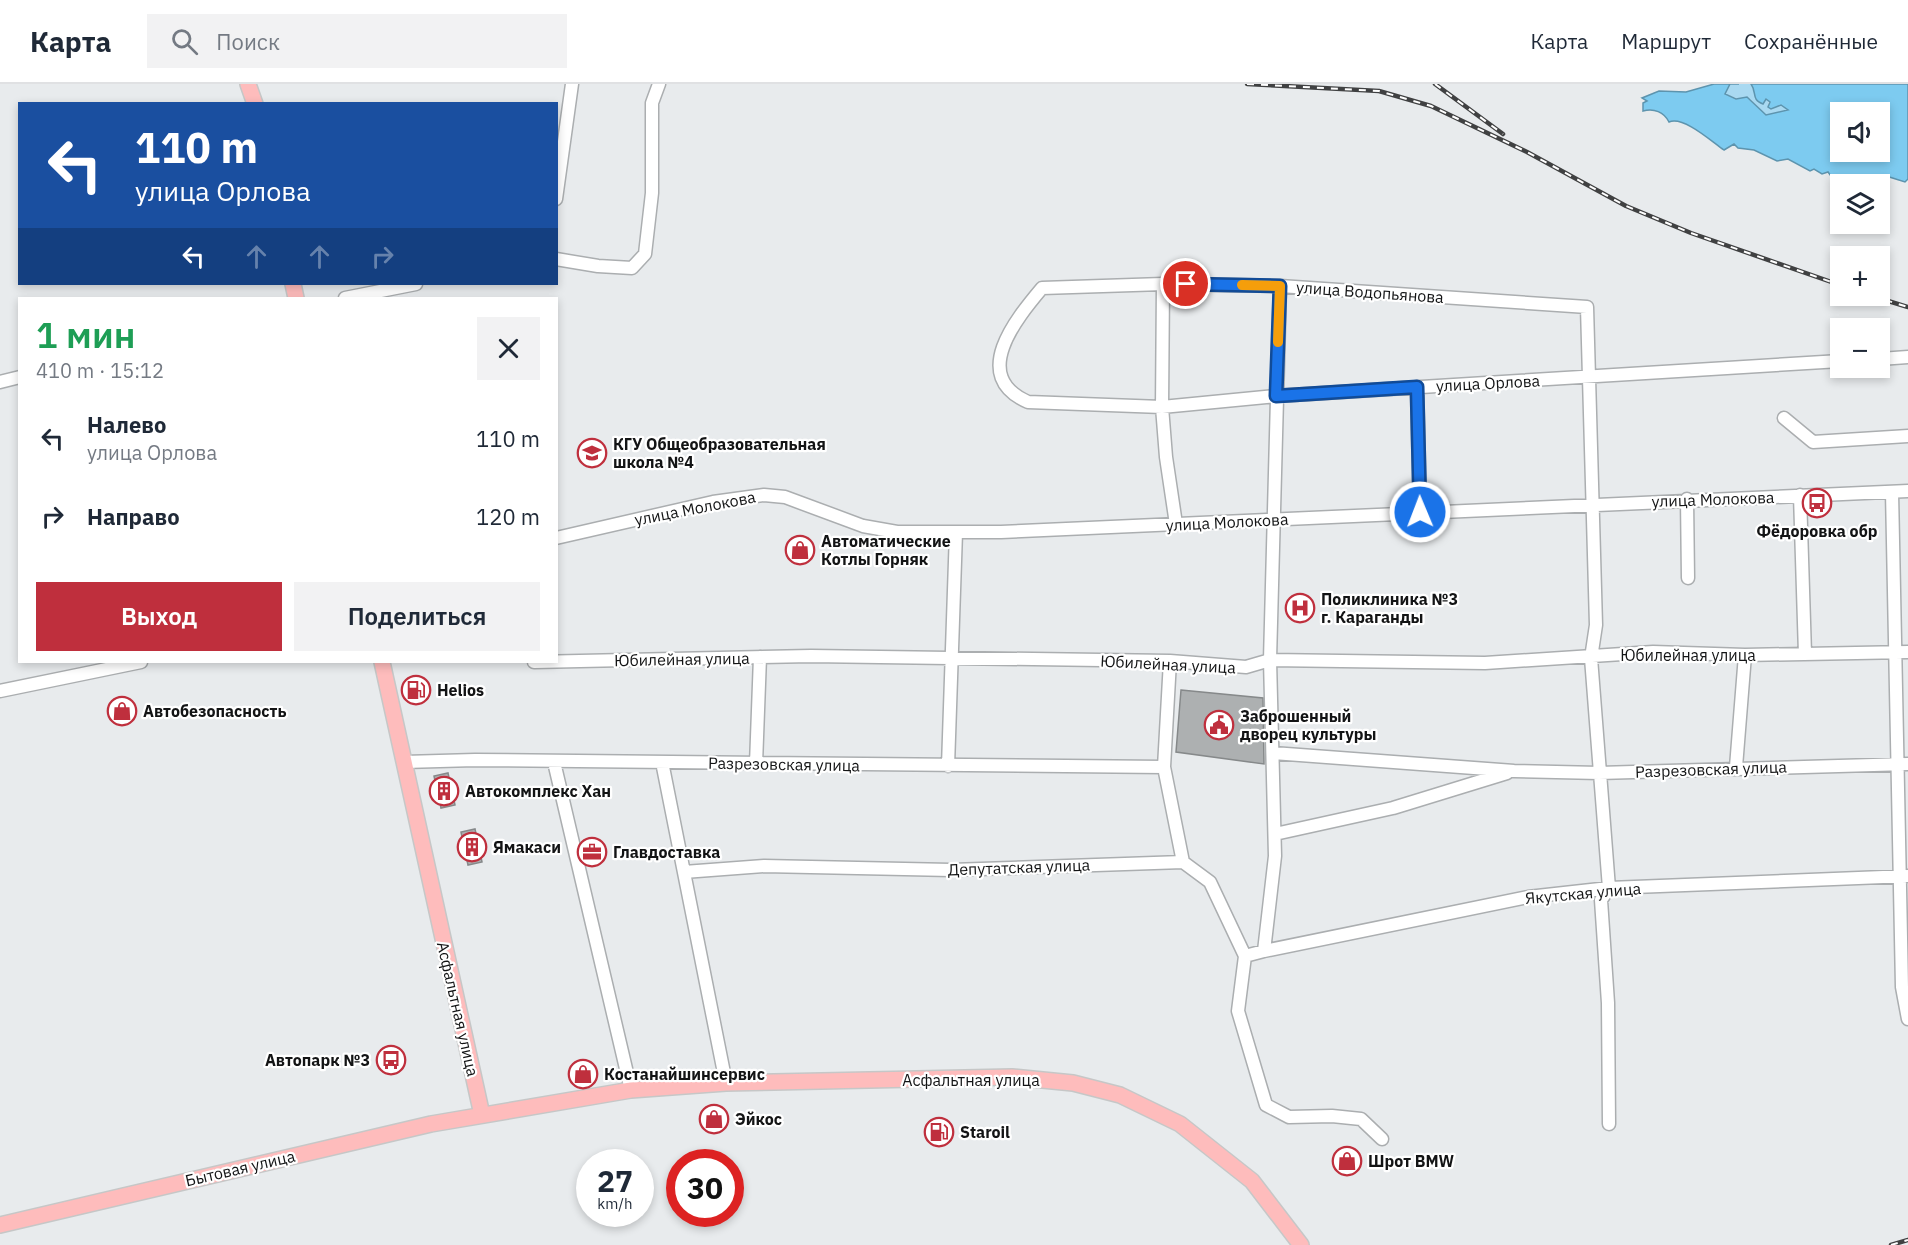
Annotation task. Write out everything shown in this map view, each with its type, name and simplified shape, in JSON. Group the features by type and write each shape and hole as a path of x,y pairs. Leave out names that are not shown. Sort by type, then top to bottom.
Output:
{"main road":[{"path":"249,84 254,102"},
{"name":"Асфальтная улица","path":"382,663 482,1115 631,1090 726,1083 1012,1077 1073,1083 1120,1095 1180,1124 1211,1146 1252,1181 1300,1245"},
{"name":"Бытовая улица","path":"0,1225 341,1144 482,1115"}],"street":[{"path":"558,185 572,84"},
{"path":"558,259 598,266 632,268 645,254 652,193 652,103 659,84"},
{"path":"1163,284 1162,407 1166,457 1176,524"},
{"name":"улица Водопьянова","path":"1003,342 1019,316 1042,288 1163,284 1280,286 1587,307 1587,377"},
{"path":"350,297 411,285"},
{"path":"1264,951 1275,856 1270,660 1280,286"},
{"name":"улица Орлова","path":"1003,342 1000,366 1004,380 1013,395 1028,402 1162,407 1276,396 1830,362"},
{"path":"1890,358 1908,357"},
{"path":"1587,377 1596,625 1592,657 1609,888 1601,900 1608,1003 1609,1124"},
{"path":"0,382 18,378"},
{"path":"1417,387 1420,512"},
{"path":"1784,418 1813,442 1908,436"},
{"name":"улица Молокова","path":"558,538 713,502 764,495 807,504 863,526 897,532 956,532 1908,491"},
{"path":"1892,492 1894,652 1904,764 1902,987 1908,1019"},
{"path":"1800,495 1805,654"},
{"path":"1687,500 1688,578"},
{"path":"948,766 956,532"},
{"name":"Юбилейная улица","path":"558,661 760,657 1170,661 1246,668 1270,660 1485,663 1653,652 1745,655 1908,652"},
{"path":"1736,767 1745,655"},
{"path":"756,764 760,657"},
{"path":"1170,661 1164,767 1182,862 1210,882 1245,956 1238,1011 1266,1105 1289,1117 1332,1116 1362,1119 1382,1138"},
{"path":"0,691 136,663"},
{"name":"Разрезовская улица","path":"1273,753 1514,771 1599,773 1736,767 1904,764"},
{"name":"Разрезовская улица","path":"404,762 1164,767"},
{"path":"554,762 631,1090"},
{"path":"662,762 726,1083"},
{"name":"Разрезовская улица","path":"1275,834 1393,808 1514,771"},
{"name":"Депутатская улица","path":"684,872 764,866 951,870 1182,862"},
{"name":"Якутская улица","path":"1245,956 1528,897 1609,888 1904,876"}],"shaded area":[{"path":"1714,84 1730,84 1725,94 1736,99 1747,97 1766,115 1788,110 1781,105 1771,109 1768,107 1770,102 1766,99 1763,104 1759,102 1751,84 1908,84 1908,179 1905,182 1890,177 1890,174 1830,175 1828,172 1822,174 1814,169 1810,171 1788,159 1777,161 1754,150 1738,148 1734,144 1724,150 1690,126 1675,121 1669,122 1658,112 1643,111 1643,103 1647,101 1642,98 1659,91 1686,92"},
{"path":"1730,84 1751,84 1753,90 1769,101 1768,106 1781,105 1788,110 1766,115 1750,99 1725,94"}],"building":[{"path":"1181,690 1263,698 1264,764 1176,752"},
{"name":"Автокомплекс Хан","path":"448,773 455,805 441,808 434,776"},
{"name":"Ямакаси","path":"475,829 482,862 468,865 461,832"}],"railway":[{"path":"1247,84 1379,91 1431,106 1527,152 1626,206 1691,233 1830,282"},
{"path":"1435,84 1503,134"},
{"path":"1890,302 1908,307"},
{"path":"1891,1245 1908,1240"}],"slow traffic":[{"path":"1242,285 1280,286 1278,342"}],"place":[{"name":"КГУ Общеобразовательная школа №4","path":"592,453"},
{"name":"Фёдоровка обр","path":"1817,503"},
{"name":"Автоматические Котлы Горняк","path":"800,550"},
{"name":"Поликлиника №3 г. Караганды","path":"1300,608"},
{"name":"Helios","path":"416,690"},
{"name":"Автобезопасность","path":"122,711"},
{"name":"Заброшенный дворец культуры","path":"1219,725"},
{"name":"Автокомплекс Хан","path":"444,791"},
{"name":"Ямакаси","path":"472,847"},
{"name":"Главдоставка","path":"592,852"},
{"name":"Автопарк №3","path":"391,1060"},
{"name":"Костанайшинсервис","path":"583,1074"},
{"name":"Эйкос","path":"714,1119"},
{"name":"Staroil","path":"939,1132"},
{"name":"Шрот BMW","path":"1347,1161"}],"route":[{"path":"1186,284 1280,286 1276,396 1417,387 1420,512"}]}
